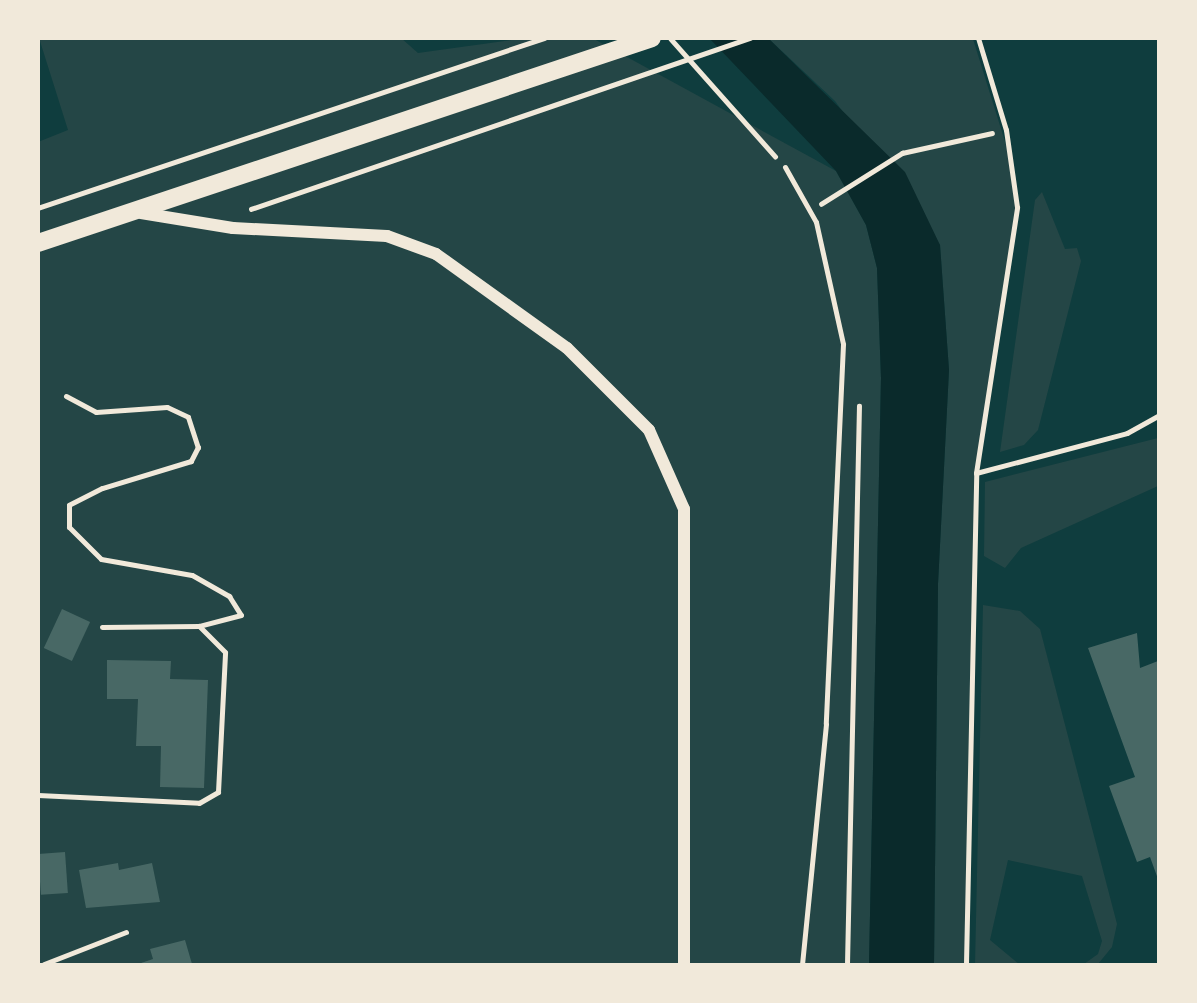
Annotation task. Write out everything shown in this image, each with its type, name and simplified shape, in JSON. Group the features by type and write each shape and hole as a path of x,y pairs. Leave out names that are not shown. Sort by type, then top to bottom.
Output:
{"main road":[{"path":"38,243 141,213 228,180 652,38"}],"street":[{"path":"141,213 233,228 387,236 436,254 567,348 649,430 684,509 688,569 680,782 684,964"}],"lane":[{"path":"966,964 976,473 1015,245 1016,177 1006,130 978,38"},
{"path":"785,167 817,222 843,344 826,724 802,964"},
{"path":"66,397 96,412 167,407 188,417 198,447 191,461 102,488 69,505 69,527 101,559 192,575 229,596 241,615 199,626 102,626"},
{"path":"976,473 1127,433 1158,416"},
{"path":"38,795 200,803 218,792 225,652 199,626"},
{"path":"44,964 126,932"}],"path":[{"path":"38,208 190,160 544,38"},
{"path":"671,38 785,167"},
{"path":"250,209 750,38"},
{"path":"837,193 902,153 1006,130"},
{"path":"821,204 826,214"},
{"path":"847,964 859,401"}],"shaded area":[{"path":"39,38 401,38 418,53 519,39 594,39 836,171 866,225 877,268 881,378 869,964 39,964 38,142 68,130"},
{"path":"710,39 769,39 905,172 940,245 949,370 938,584 934,964 869,964 881,378 877,268 866,225 836,171"},
{"path":"769,39 973,39 1016,177 1017,207 976,473 966,964 934,964 938,584 949,370 940,245 835,101"},
{"path":"1042,192 1065,249 1077,248 1081,261 1038,430 1024,445 1000,452 1035,200"},
{"path":"1158,438 1158,486 1021,548 1005,568 984,556 985,482"},
{"path":"983,605 1020,611 1040,629 1117,924 1112,947 1098,964 1084,964 1098,954 1102,941 1082,876 1008,860 990,940 1019,964 975,964"}],"building":[{"path":"62,609 90,622 72,661 44,648"},
{"path":"1137,633 1140,668 1158,661 1158,879 1150,857 1137,862 1109,786 1135,777 1088,648"},
{"path":"107,660 171,661 170,679 208,680 204,788 160,787 161,746 136,746 138,699 107,699"},
{"path":"65,852 68,893 41,895 38,854"},
{"path":"118,863 119,870 152,863 160,902 86,908 79,870"},
{"path":"185,940 192,964 138,964 153,959 150,949"}]}
